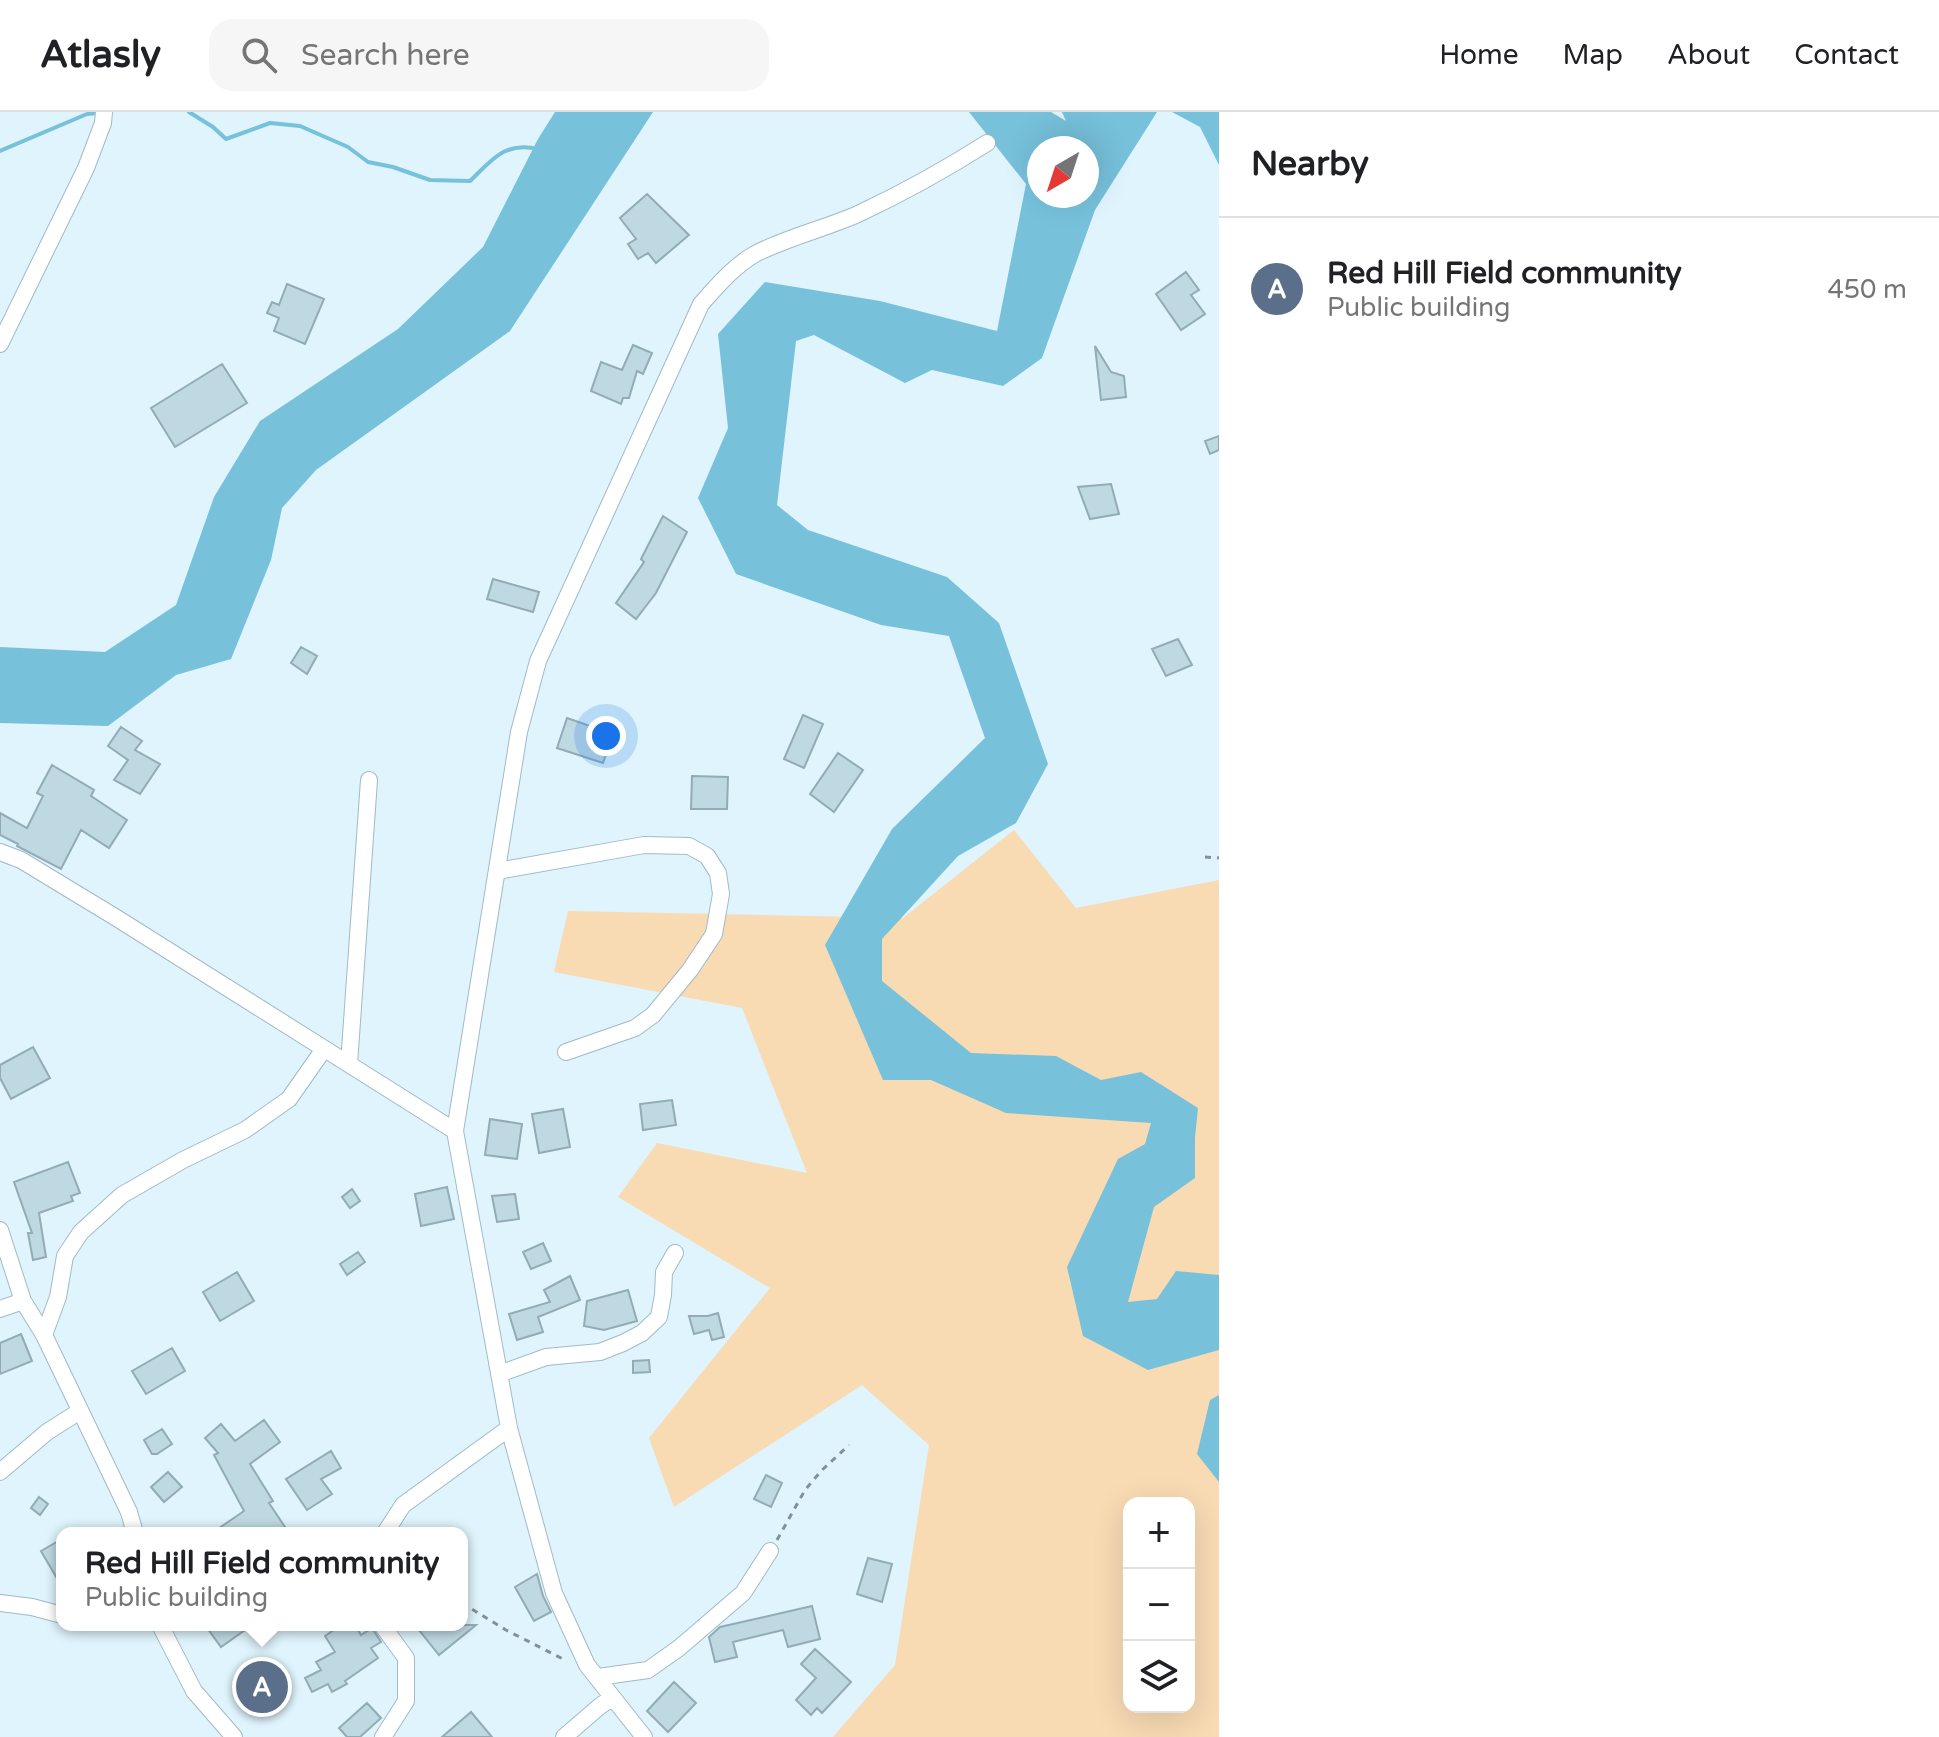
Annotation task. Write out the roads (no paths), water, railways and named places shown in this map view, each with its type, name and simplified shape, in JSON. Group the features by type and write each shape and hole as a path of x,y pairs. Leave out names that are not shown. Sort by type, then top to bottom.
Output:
{"street":[{"path":"0,344 86,168 104,117"},
{"path":"644,1737 587,1665 554,1593 509,1428 455,1131 519,732 538,661 701,304 725,278 753,255 856,215 987,143"},
{"path":"349,1064 369,780"},
{"path":"498,871 644,845 689,846 707,856 718,873 721,894 714,934 690,970 653,1015 635,1028 566,1052"},
{"path":"0,852 21,860 88,901 455,1131"},
{"path":"44,1335 58,1297 65,1256 81,1232 122,1195 183,1160 245,1130 289,1099 324,1049"},
{"path":"0,1230 23,1301 44,1335 129,1512 133,1527"},
{"path":"499,1374 546,1357 600,1352 642,1333 659,1317 664,1272 675,1253"},
{"path":"0,1309 23,1301"},
{"path":"0,1472 47,1432 80,1411"},
{"path":"389,1527 403,1505 509,1428"},
{"path":"598,1677 648,1670 679,1648 743,1593 770,1551"},
{"path":"0,1603 56,1613"},
{"path":"163,1631 194,1691 234,1737"},
{"path":"383,1737 406,1701 406,1658 386,1631"},
{"path":"564,1737 612,1698"}],"water":[{"path":"555,112 653,112 510,331 316,470 282,508 271,560 231,659 176,675 108,726 0,723 0,647 105,652 176,605 214,497 260,421 398,329 483,247"},
{"path":"969,112 1051,112 1066,121 1062,112 1157,112 1099,204 1099,136 1027,136 1027,208 1096,208 1042,358 1003,386 932,370 905,383 814,335 796,341 777,505 808,530 947,577 999,623 1048,764 1016,823 958,856 882,939 882,981 971,1053 1056,1056 1101,1080 1141,1072 1198,1108 1195,1178 1154,1207 1128,1302 1157,1299 1176,1271 1219,1275 1219,1350 1148,1370 1083,1336 1067,1267 1118,1159 1145,1144 1151,1123 1006,1113 931,1080 883,1080 825,945 892,829 985,738 949,636 881,625 736,574 698,498 728,428 718,334 765,282 880,301 997,331 1026,184"},
{"path":"1172,112 1219,112 1219,165 1200,127"},
{"path":"1219,1395 1219,1482 1197,1454 1210,1400"}],"waterway":[{"path":"189,112 226,139 270,123 300,126 348,147 368,162 430,180 470,181 508,150 538,149"},
{"path":"0,151 87,114 98,113"}],"place":[{"name":"Red Hill Field community","path":"262,1687"}]}
